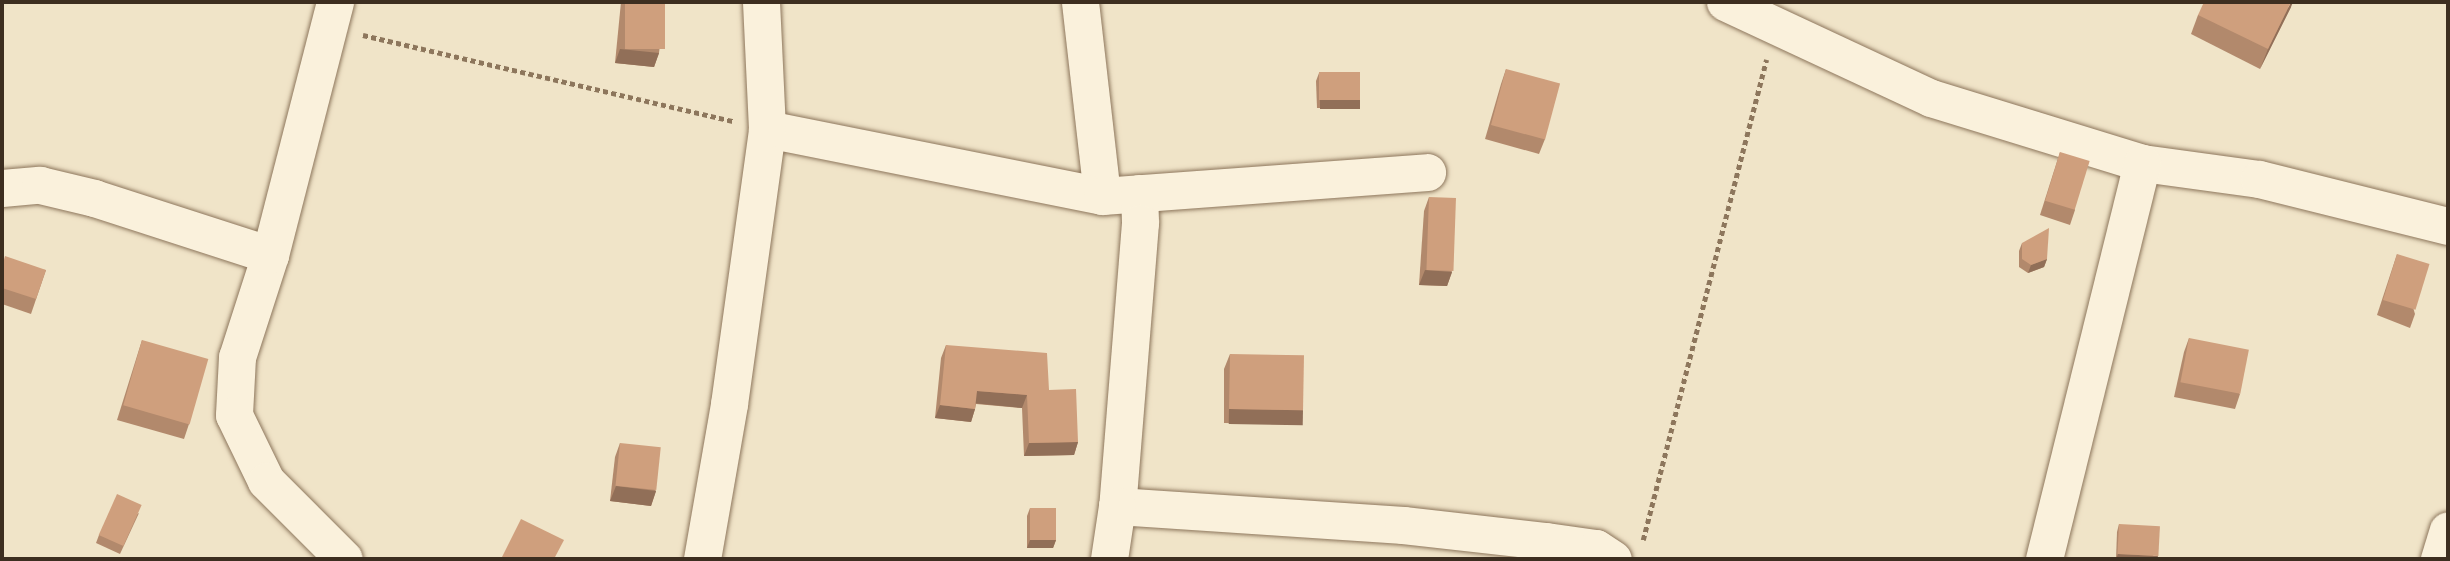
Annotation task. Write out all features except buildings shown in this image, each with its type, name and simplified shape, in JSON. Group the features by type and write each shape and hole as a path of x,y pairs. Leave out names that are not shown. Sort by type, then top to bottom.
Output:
{"street":[{"path":"702,559 729,404 767,129 761,2"},
{"path":"1080,2 1101,196"},
{"path":"1725,2 1776,29 1931,99 2142,163 2259,179 2448,226"},
{"path":"334,15 270,255 237,357 234,415 266,481 344,559"},
{"path":"767,129 1101,196 1427,172"},
{"path":"2044,559 2142,163"},
{"path":"2,188 40,185 94,198 270,255"},
{"path":"1109,559 1117,506 1140,223 1139,193"},
{"path":"1117,506 1403,526 1546,541 1626,554"},
{"path":"2439,559 2448,530"}],"path":[{"path":"334,15 767,129"},
{"path":"1626,554 1776,29"}]}
